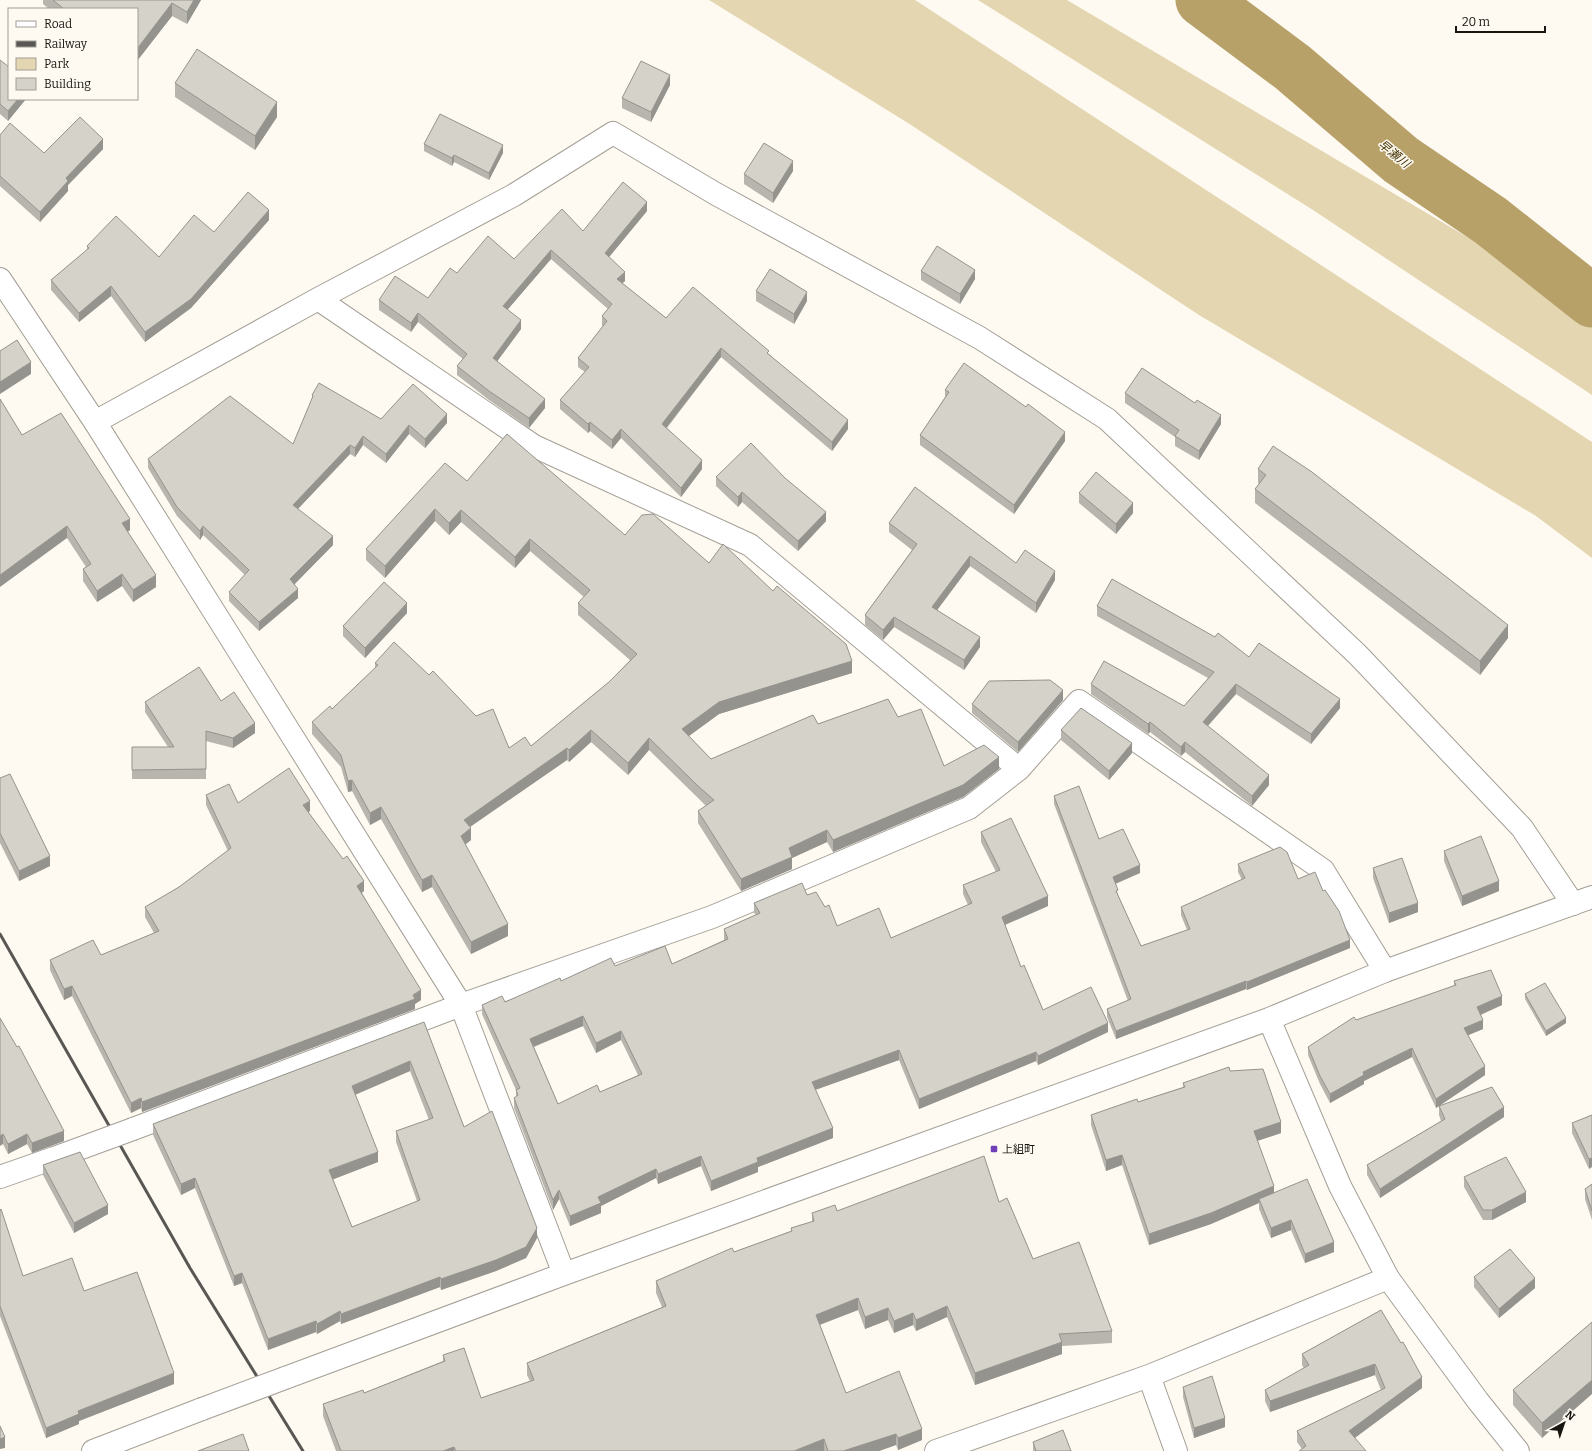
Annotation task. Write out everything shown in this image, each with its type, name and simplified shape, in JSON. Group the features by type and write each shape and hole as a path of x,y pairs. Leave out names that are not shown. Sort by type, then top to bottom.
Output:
{"street":[{"path":"93,1451 564,1274 1269,1019 1385,971 1583,900 1522,828 1358,655 1107,419 980,338 716,194 613,133 514,195 318,299 95,422"},
{"path":"0,279 95,422 461,1005 564,1274"},
{"path":"318,299 534,446 750,545 1019,769"},
{"path":"0,1178 461,1005 712,916 969,808 1019,769 1079,701 1323,870 1385,971"},
{"path":"1269,1019 1340,1186 1388,1278 1478,1401 1518,1451"},
{"path":"936,1451 1149,1376 1388,1278"},
{"path":"1149,1376 1176,1451"}],"green space":[{"path":"709,0 915,0 1592,442 1592,558 1536,516 1199,315 908,123"},
{"path":"978,0 1067,0 1550,286 1592,325 1592,395 1313,210"}],"building":[{"path":"53,0 194,0 187,12 172,3 138,48 138,8 63,8"},
{"path":"197,49 277,102 255,136 175,83"},
{"path":"0,60 8,66 8,100 17,100 8,111 0,104"},
{"path":"641,61 670,75 651,112 622,98"},
{"path":"440,114 503,145 489,173 454,155 452,158 424,144"},
{"path":"80,117 103,139 66,178 68,181 40,212 0,176 0,135 10,123 44,153"},
{"path":"764,143 793,161 773,193 744,174"},
{"path":"623,182 647,202 605,253 625,272 617,279 666,318 693,287 769,351 767,353 848,420 832,442 721,348 662,424 702,460 681,488 621,429 612,440 590,422 588,424 560,400 589,367 578,358 607,321 602,316 612,304 551,250 503,306 521,320 493,358 545,399 529,418 489,391 457,366 467,354 418,313 411,323 379,300 395,276 428,298 450,268 457,273 488,236 514,259 562,209 583,231"},
{"path":"248,192 269,210 191,299 145,332 111,286 79,313 51,280 89,248 87,246 116,216 159,257 194,215 214,232"},
{"path":"937,246 975,270 960,294 921,271"},
{"path":"770,269 807,292 794,314 756,291"},
{"path":"17,340 31,362 0,382 0,351"},
{"path":"964,363 1026,407 1028,404 1065,432 1014,505 920,435 949,392 945,390"},
{"path":"1142,368 1195,403 1197,400 1221,415 1199,451 1175,436 1179,430 1125,393"},
{"path":"319,383 381,419 413,384 447,414 425,439 409,425 386,454 363,436 355,448 350,445 293,505 333,536 290,579 298,589 259,622 229,592 249,570 203,526 200,531 177,507 148,459 230,396 293,444 313,396 312,395"},
{"path":"0,399 22,435 61,413 130,519 122,523 156,575 133,590 122,574 97,591 83,569 91,564 67,526 0,575"},
{"path":"507,434 625,535 642,515 653,514 709,563 723,544 773,591 777,586 846,644 852,661 719,702 682,729 711,759 813,715 818,724 888,699 898,717 921,709 944,766 984,745 999,757 963,785 833,840 827,830 789,848 792,857 741,879 698,811 714,800 649,738 628,763 591,730 569,750 567,748 464,820 471,828 461,836 508,924 471,942 432,875 422,880 381,807 370,813 352,780 348,781 341,755 312,722 330,706 332,709 378,665 375,663 394,642 429,675 433,671 476,716 493,709 509,748 525,737 531,746 609,682 637,654 578,603 590,590 530,539 515,557 461,510 449,523 435,509 385,566 366,549 445,463 467,481"},
{"path":"751,443 785,478 826,512 798,541 742,492 738,497 716,477"},
{"path":"1273,446 1312,472 1508,625 1480,661 1255,489 1266,475 1258,469"},
{"path":"1096,472 1133,503 1116,524 1079,493"},
{"path":"915,487 1016,563 1025,550 1055,571 1036,603 970,556 932,607 980,637 964,660 894,617 883,630 865,615 917,544 889,523"},
{"path":"1112,579 1215,637 1218,633 1249,657 1259,643 1340,699 1311,734 1236,684 1203,722 1269,775 1252,796 1185,742 1181,747 1150,722 1148,724 1091,684 1104,661 1184,706 1214,672 1097,606"},
{"path":"384,582 407,603 365,648 343,626"},
{"path":"199,667 221,701 234,692 255,723 233,738 206,731 206,769 132,770 132,747 174,747 145,702"},
{"path":"1050,680 1063,690 1018,742 972,704 989,681"},
{"path":"1081,708 1132,743 1109,771 1061,730"},
{"path":"289,768 310,801 303,805 343,859 347,856 364,881 357,886 421,990 413,995 415,999 142,1102 141,1098 131,1103 72,986 64,989 50,960 93,940 101,955 159,931 145,907 179,887 231,848 206,795 229,784 238,803"},
{"path":"10,774 50,856 19,871 0,833 0,778"},
{"path":"1079,786 1099,839 1123,829 1140,865 1113,877 1118,890 1116,891 1141,946 1190,929 1181,907 1245,878 1238,864 1280,847 1287,852 1298,879 1315,872 1323,891 1325,890 1339,911 1350,940 1247,982 1246,981 1116,1031 1107,1009 1131,999 1054,796"},
{"path":"1011,818 1048,896 1002,917 1021,967 1024,965 1043,1010 1091,987 1108,1023 1038,1056 1036,1052 919,1099 899,1050 812,1082 833,1128 757,1158 758,1162 711,1181 701,1156 658,1174 656,1169 598,1197 601,1203 570,1216 559,1190 553,1200 514,1098 518,1095 516,1090 520,1088 482,1005 502,996 505,1002 560,978 561,981 611,958 615,966 665,946 672,964 728,939 724,929 760,913 754,903 802,883 807,895 816,892 825,907 829,905 837,926 879,908 891,938 972,903 963,885 1000,870 981,832","holes":["583,1016 596,1043 621,1031 642,1074 600,1092 597,1085 558,1104 530,1039"]},
{"path":"1481,836 1499,881 1462,896 1444,851"},
{"path":"1402,858 1418,903 1389,913 1373,868"},
{"path":"1491,970 1502,996 1477,1007 1483,1020 1464,1028 1485,1066 1436,1099 1412,1048 1363,1072 1364,1075 1330,1094 1320,1076 1308,1047 1354,1017 1356,1020 1456,985 1454,981"},
{"path":"1545,983 1566,1018 1546,1031 1525,994"},
{"path":"0,1018 17,1047 19,1046 64,1131 32,1143 27,1134 8,1144 3,1134 0,1136"},
{"path":"424,1022 464,1127 492,1111 537,1228 526,1247 496,1260 441,1279 440,1277 341,1314 340,1311 317,1324 316,1321 268,1339 242,1273 234,1276 195,1178 181,1184 153,1124","holes":["410,1061 433,1118 396,1131 420,1200 352,1227 329,1170 378,1152 352,1086"]},
{"path":"1229,1067 1230,1071 1263,1069 1281,1122 1254,1131 1274,1186 1211,1213 1149,1234 1122,1155 1106,1160 1091,1115 1137,1099 1138,1102 1185,1087 1183,1083"},
{"path":"1492,1087 1504,1107 1380,1189 1367,1165 1445,1119 1439,1106"},
{"path":"1592,1115 1592,1158 1589,1159 1572,1123"},
{"path":"80,1152 108,1205 74,1223 43,1165"},
{"path":"984,1156 999,1202 1007,1198 1033,1259 1079,1242 1112,1331 1059,1334 1062,1342 975,1373 947,1306 916,1320 913,1313 894,1321 888,1308 865,1317 858,1298 816,1315 846,1393 899,1371 922,1429 898,1438 896,1434 843,1451 828,1451 824,1439 794,1451 456,1451 454,1447 443,1451 341,1451 323,1404 363,1390 364,1393 445,1361 443,1355 464,1348 481,1398 534,1380 527,1363 666,1306 656,1281 732,1248 734,1252 792,1231 791,1228 814,1221 812,1213 835,1205 837,1211"},
{"path":"1506,1157 1526,1192 1492,1210 1483,1210 1464,1177"},
{"path":"1307,1179 1334,1242 1305,1254 1291,1220 1271,1228 1259,1199"},
{"path":"1592,1184 1592,1211 1585,1189"},
{"path":"1,1209 23,1276 72,1258 84,1291 137,1272 174,1373 78,1411 79,1414 46,1428 0,1306"},
{"path":"1510,1249 1535,1278 1499,1309 1474,1277"},
{"path":"1381,1310 1401,1343 1403,1342 1422,1377 1349,1431 1366,1451 1299,1451 1306,1446 1297,1431 1385,1388 1375,1364 1270,1401 1265,1390 1309,1365 1302,1354"},
{"path":"1592,1322 1592,1380 1542,1423 1513,1390"},
{"path":"1212,1376 1225,1418 1194,1428 1183,1387"},
{"path":"0,1426 5,1437 0,1439"},
{"path":"1063,1430 1071,1451 1036,1451 1033,1442"},
{"path":"243,1434 249,1451 198,1451"}],"waterway":[{"name":"早瀬川","path":"1202,0 1292,67 1401,160 1491,221 1592,301"}],"railway":[{"path":"0,934 190,1268 303,1451"}],"place":[{"name":"上組町","path":"994,1149"}]}
